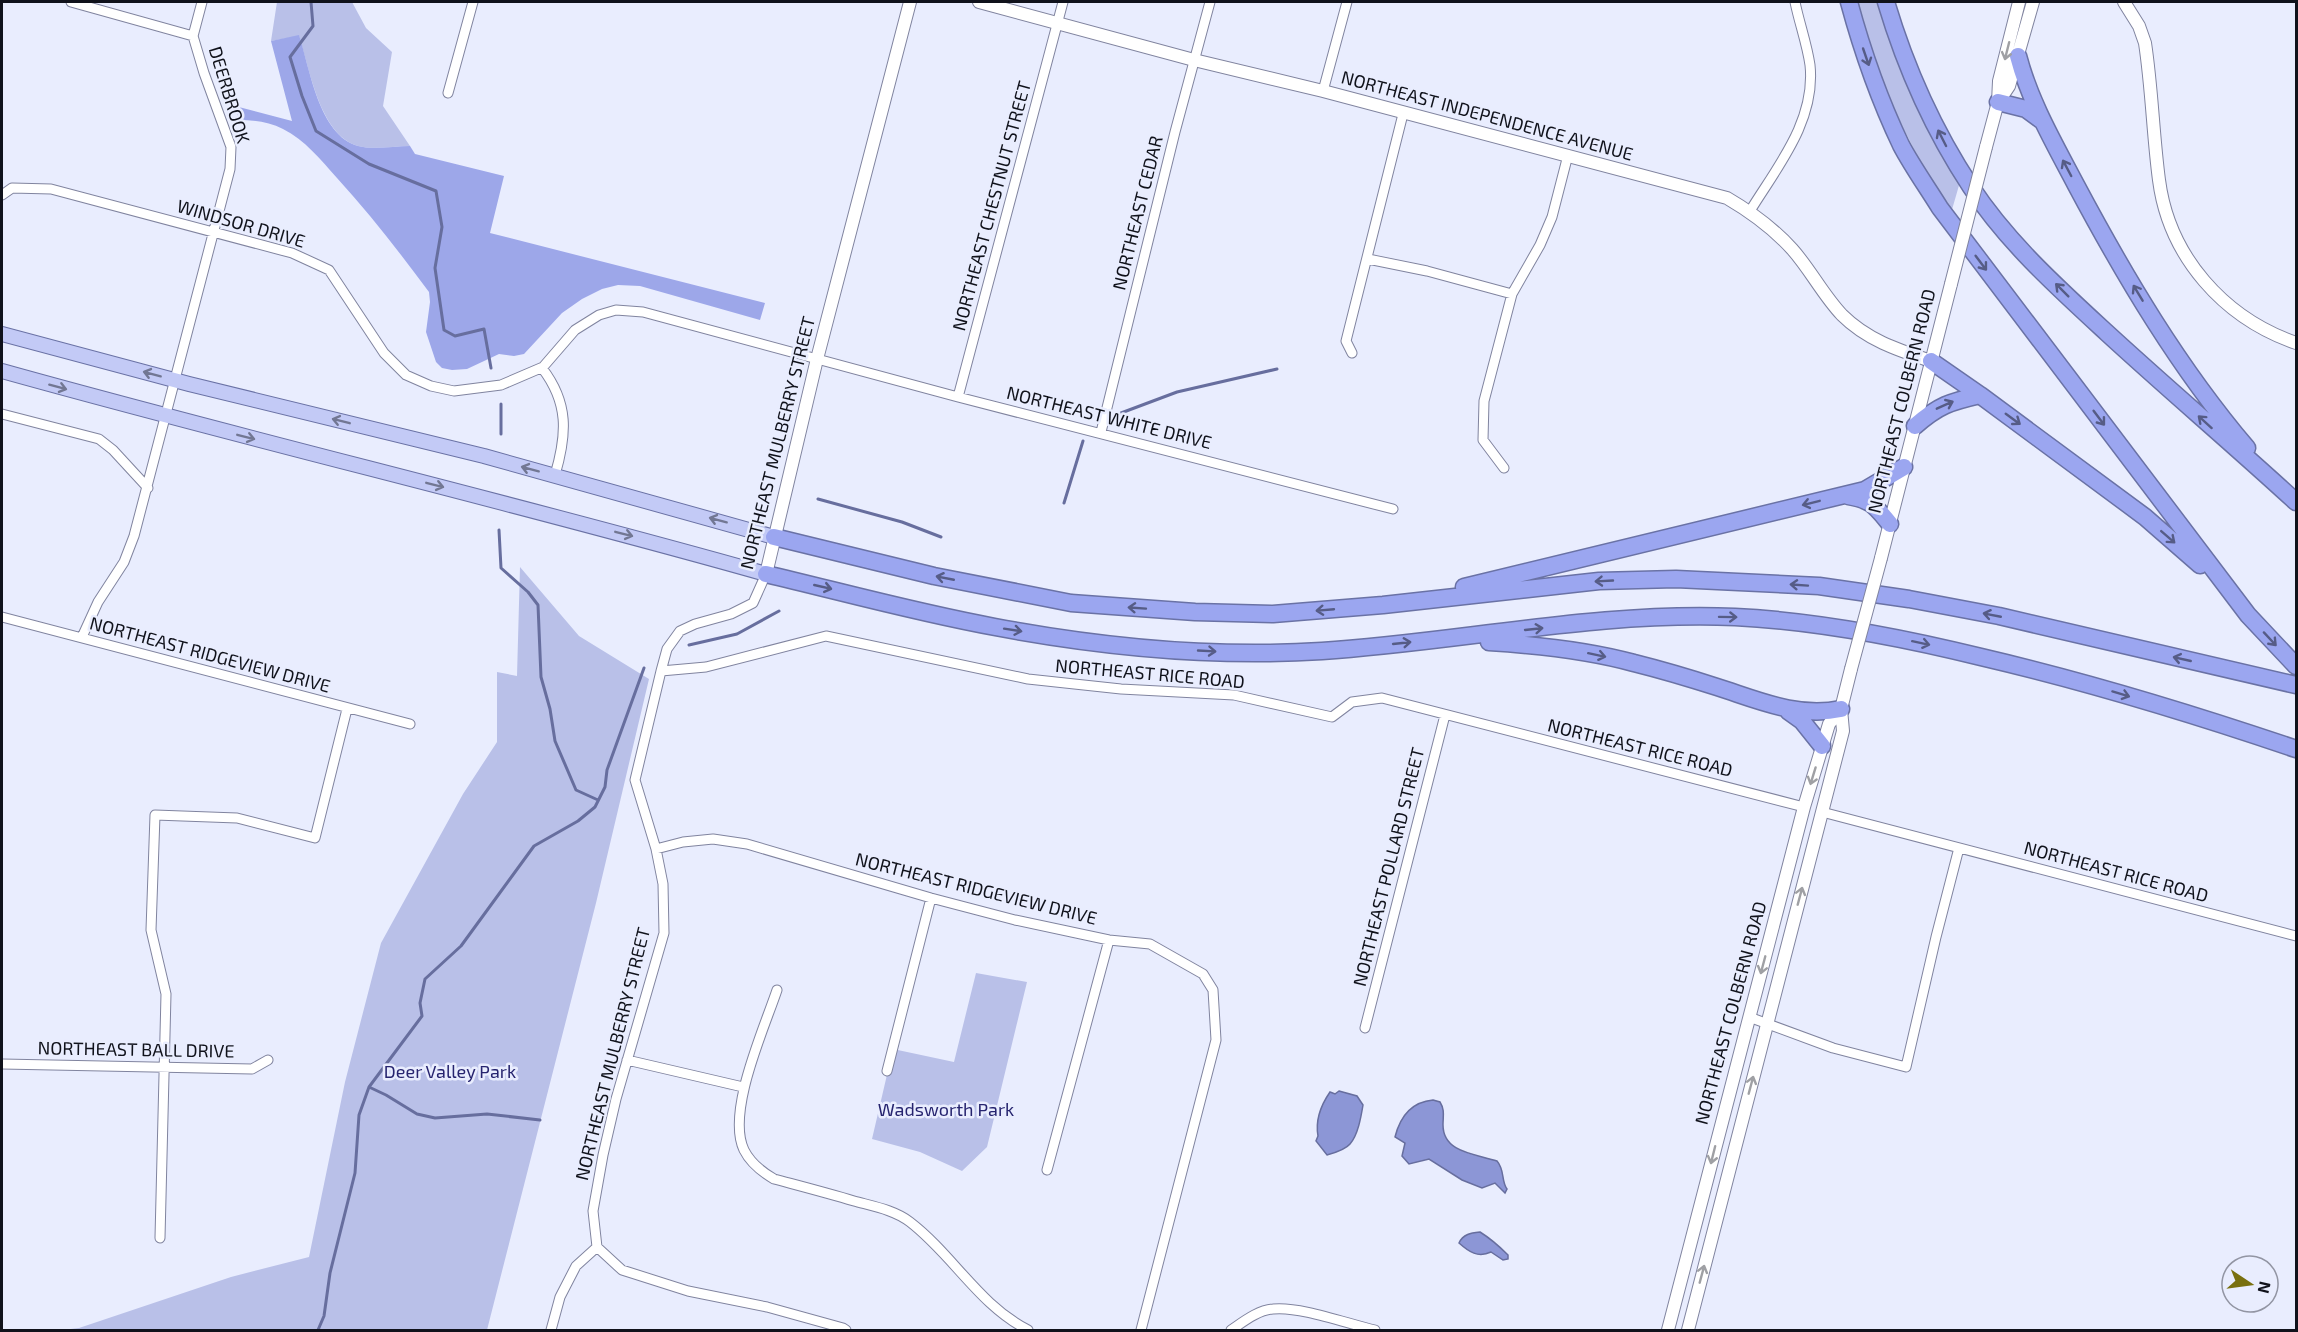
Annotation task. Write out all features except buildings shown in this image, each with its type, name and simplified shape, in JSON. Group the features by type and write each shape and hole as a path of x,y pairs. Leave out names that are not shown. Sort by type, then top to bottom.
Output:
{"highway":[{"path":"1849,2 1856,29 1878,90 1902,146 1940,208 2248,615"},
{"path":"1886,2 1915,87 1949,152 1997,222 2081,309 2296,502"},
{"path":"2018,56 2025,84 2042,121 2095,220 2168,343 2199,390 2296,502"},
{"path":"1998,102 2026,110 2042,121"},
{"path":"1931,361 2145,517 2194,559 2296,666"},
{"path":"1915,426 1934,410 1953,401 1980,395"},
{"path":"1383,605 1865,490 1904,467"},
{"path":"1844,495 1873,503 1890,525"},
{"path":"774,537 934,576 1071,603 1196,612 1273,614 1383,605 1599,581 1676,579 1808,585 1909,598 1999,616 2296,686"},
{"path":"766,574 993,627 1075,640 1151,648 1226,652 1320,651 1656,616 1735,617 1811,623 1883,634 2066,677 2296,749"},
{"path":"1434,640 1509,643 1585,652 1668,672 1785,709 1820,713 1841,709"},
{"path":"1785,709 1802,721 1822,746"}],"main road":[{"name":"NORTHEAST MULBERRY STREET","path":"766,574 817,359 910,2"},
{"name":"NORTHEAST INDEPENDENCE AVENUE","path":"980,2 1727,198 1773,230 1793,250 1842,315 1884,345 1931,361"},
{"name":"NORTHEAST COLBERN ROAD","path":"1688,1330 1843,731 1841,709 1998,102 1999,81 2019,2"},
{"name":"NORTHEAST COLBERN ROAD","path":"1998,102 2009,86 2033,2"},
{"path":"2124,2 2139,26 2145,43 2159,181 2164,206 2184,254 2200,277 2236,312 2257,327 2296,343"},
{"path":"2,334 175,380 555,475 774,537"},
{"path":"2,371 166,416 637,537 766,574"},
{"name":"NORTHEAST COLBERN ROAD","path":"1668,1330 1804,807 1829,724 1841,709"},
{"path":"1804,807 1814,824 1816,835"}],"street":[{"path":"71,2 193,36"},
{"name":"DEERBROOK","path":"82,637 98,602 124,562 134,536 230,169 231,147 193,36 202,2"},
{"path":"448,93 473,2"},
{"name":"NORTHEAST CHESTNUT STREET","path":"958,397 1063,2"},
{"name":"NORTHEAST CEDAR","path":"1101,432 1210,2"},
{"path":"1323,91 1347,2"},
{"path":"1750,212 1793,142 1807,106 1810,64 1795,2"},
{"path":"1352,354 1346,341 1403,114"},
{"path":"1504,468 1483,440 1484,401 1512,294 1540,245 1548,226 1568,155"},
{"name":"WINDSOR DRIVE","path":"2,195 12,188 51,189 292,253 329,270 384,353 406,375 431,386 454,391 501,385 542,368 575,330 599,315 616,310 643,312 817,359"},
{"path":"1368,259 1427,271 1512,294"},
{"name":"NORTHEAST WHITE DRIVE","path":"817,359 1393,509"},
{"path":"542,368 554,383 564,421 562,452 555,475"},
{"path":"2,414 99,439 113,450 148,488"},
{"name":"NORTHEAST MULBERRY STREET","path":"597,1246 593,1211 603,1155 627,1059 664,933 663,884 656,849 635,780 661,671 667,649 680,631 695,624 731,614 753,603 766,574"},
{"name":"NORTHEAST RIDGEVIEW DRIVE","path":"2,617 410,724"},
{"name":"NORTHEAST RICE ROAD","path":"661,671 706,667 826,636 1028,679 1121,689 1234,695 1332,717 1352,702 1382,698 1804,807"},
{"path":"160,1238 166,994 152,930 155,814 237,818 315,838 347,709"},
{"name":"NORTHEAST POLLARD STREET","path":"1365,1028 1445,715"},
{"name":"NORTHEAST RICE ROAD","path":"1822,812 2296,936"},
{"name":"NORTHEAST RIDGEVIEW DRIVE","path":"656,849 713,838 747,844 1015,920 1108,940 1150,944 1203,974 1214,990 1215,1040 1141,1330"},
{"path":"1749,1017 1833,1048 1906,1067 1959,848"},
{"path":"887,1071 931,898"},
{"path":"1047,1170 1108,940"},
{"path":"777,990 743,1087 739,1123 744,1150 764,1173 774,1179 882,1209 908,1220 943,1253 983,1298 1013,1323 1028,1330"},
{"path":"627,1059 743,1087"},
{"name":"NORTHEAST BALL DRIVE","path":"2,1064 252,1069 268,1060"},
{"path":"551,1330 560,1297 576,1266 597,1246 622,1270 688,1291 767,1307 846,1330"},
{"path":"1231,1330 1251,1316 1272,1308 1300,1311 1375,1330"}],"green space":[{"path":"277,2 352,2 366,28 392,52 383,106 410,146 377,148 358,146 345,140 334,129 318,100 299,36 271,41"},
{"path":"1854,2 1879,2 1904,73 1924,116 1960,182 1951,213 1922,165 1881,84"},
{"name":"Deer Valley Park","path":"520,567 579,636 649,679 596,903 487,1330 62,1330 79,1328 231,1277 309,1257 345,1082 381,943 463,794 497,742 497,672 517,676"},
{"name":"Wadsworth Park","path":"976,973 1027,982 987,1147 962,1171 920,1152 872,1139 893,1049 954,1062"}],"shaded area":[{"path":"299,35 312,82 325,115 334,129 345,139 364,147 410,146 415,154 504,176 490,233 765,303 760,320 640,286 618,285 602,289 582,299 562,313 524,354 514,356 499,354 467,369 442,368 436,362 426,332 429,292 396,248 319,157 306,145 283,129 256,121 239,120 235,106 292,121 271,41"},
{"path":"1339,1091 1357,1096 1363,1105 1353,1140 1342,1150 1327,1155 1316,1141 1318,1118 1321,1107 1330,1092 1335,1094"},
{"path":"1433,1100 1442,1105 1444,1134 1448,1141 1462,1151 1497,1161 1507,1189 1505,1193 1495,1183 1482,1188 1462,1180 1429,1159 1409,1164 1402,1156 1405,1143 1395,1137 1403,1117 1418,1104"},
{"path":"1480,1232 1505,1252 1508,1259 1503,1260 1491,1252 1474,1253 1459,1243 1465,1236"}],"waterway":[{"path":"311,2 313,26 290,57 316,131 369,164 436,191 442,227 435,268 444,330 455,336 484,329 491,368"},
{"path":"1121,413 1177,392 1277,369"},
{"path":"501,404 501,434"},
{"path":"1064,503 1083,441"},
{"path":"818,499 902,522 941,537"},
{"path":"499,530 501,568 528,592 538,605 541,677 550,709 555,741 576,790 598,800"},
{"path":"689,645 737,634 779,611"},
{"path":"318,1330 324,1316 330,1273 355,1173 359,1115 369,1087 422,1016 420,1003 425,979 461,946 534,846 578,821 595,807 605,787 607,770 644,668"},
{"path":"369,1087 417,1114 435,1118 487,1114 540,1120"}]}
